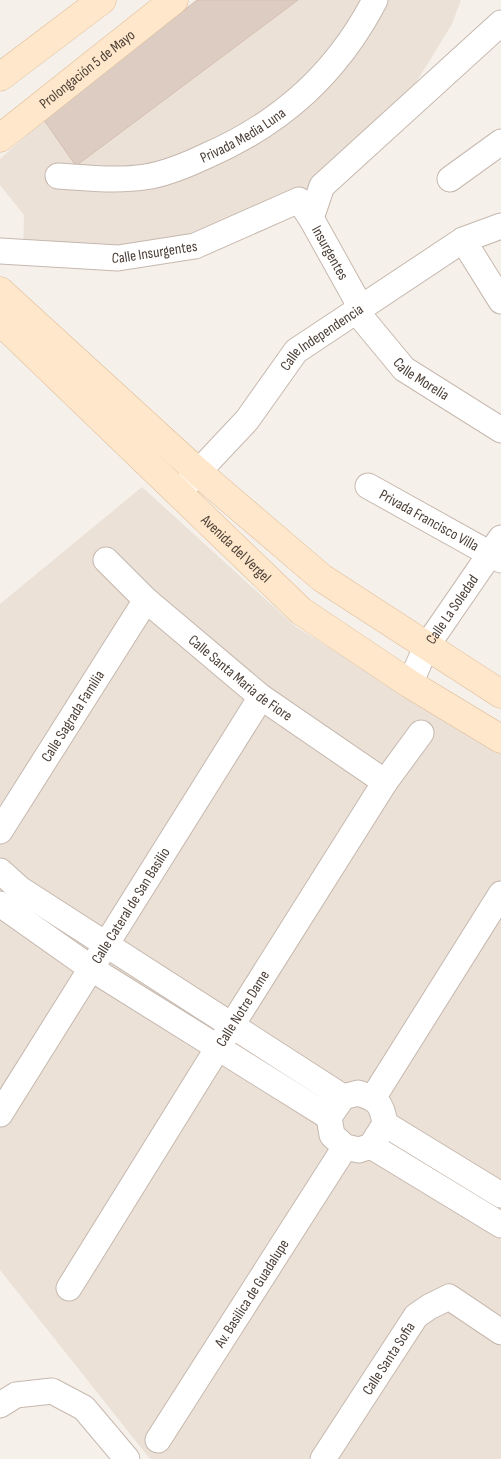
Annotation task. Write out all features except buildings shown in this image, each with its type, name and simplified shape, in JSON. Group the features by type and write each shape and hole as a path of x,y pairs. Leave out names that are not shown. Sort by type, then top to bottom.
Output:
{"street":[{"path":"0,77 102,0"},
{"name":"Prolongación 5 de Mayo","path":"0,138 174,0"},
{"name":"Privada Media Luna","path":"58,176 112,179 146,176 187,165 228,147 262,127 303,95 336,62 364,22 375,0"},
{"path":"305,209 322,186 501,23"},
{"path":"450,179 501,142"},
{"name":"Calle Insurgentes","path":"0,251 118,258 195,246 305,209"},
{"name":"Insurgentes","path":"305,209 358,310"},
{"name":"Calle Independencia","path":"178,493 247,420 296,351 463,240 501,226"},
{"path":"463,240 501,300"},
{"name":"Avenida del Vergel","path":"0,291 198,472 322,578 501,694"},
{"name":"Calle Morelia","path":"358,310 404,369 501,430"},
{"name":"Avenida del Vergel","path":"0,321 301,611 410,684 501,739"},
{"name":"Privada Francisco Villa","path":"368,486 497,550"},
{"name":"Calle La Soledad","path":"410,684 426,647 497,550"},
{"name":"Calle Santa Maria de Fiore","path":"106,560 146,600 262,697 386,782"},
{"name":"Calle Sagrada Familia","path":"0,831 146,600"},
{"name":"Calle Cateral de San Basilio","path":"0,1114 108,945 262,697"},
{"name":"Calle Notre Dame","path":"69,1288 386,782 421,733"},
{"path":"0,870 20,888 232,1026 336,1106"},
{"path":"373,1098 501,894"},
{"path":"0,904 92,969 219,1047 336,1106"},
{"path":"358,1093 373,1098 383,1110 385,1124 372,1146 360,1150 345,1148 332,1135 336,1106 358,1093"},
{"path":"385,1124 501,1196"},
{"path":"372,1146 501,1225"},
{"name":"Av. Basilica de Guadalupe","path":"158,1440 345,1148"},
{"name":"Calle Santa Sofia","path":"323,1459 416,1316 449,1297 501,1332"},
{"path":"0,1405 16,1395 52,1391 84,1408 127,1459"}],"shaded area":[{"path":"298,0 461,0 452,24 412,89 322,186 187,247 23,253 24,215 0,185 0,159 44,120 77,166"},
{"path":"142,487 296,627 501,754 501,1459 150,1459 0,1270 0,604"}]}
